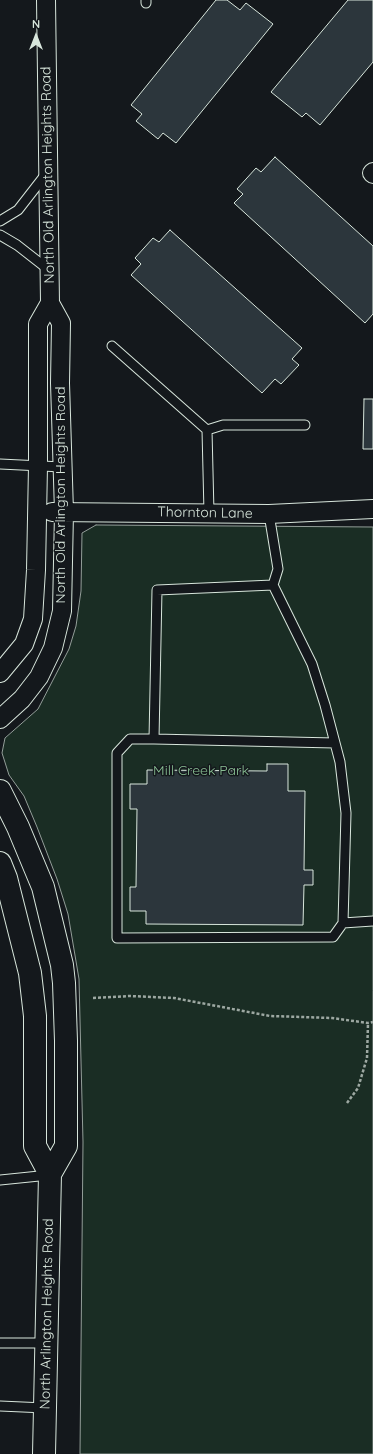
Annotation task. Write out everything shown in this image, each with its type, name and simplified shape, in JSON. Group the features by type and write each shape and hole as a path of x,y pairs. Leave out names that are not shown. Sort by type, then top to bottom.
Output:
{"main road":[{"name":"North Arlington Heights Road","path":"0,791 18,827 43,887 62,965 64,982 66,1041 66,1146 50,1174 44,1454"},
{"name":"North Arlington Heights Road","path":"0,863 6,878 30,973 35,1016 35,1146 50,1174"}],"street":[{"name":"North Old Arlington Heights Road","path":"0,719 22,699 39,677 52,648 62,611 64,512 60,383 61,323 50,303 46,0"},
{"name":"North Old Arlington Heights Road","path":"0,673 24,644 33,619 36,570 38,466 38,324 50,303"},
{"name":"Thornton Lane","path":"37,512 269,514 373,509"}],"lane":[{"path":"0,221 18,210 48,172"},
{"path":"0,235 49,270"},
{"path":"112,346 206,430 209,513"},
{"path":"206,430 223,425 305,425"},
{"path":"0,464 62,467"},
{"path":"269,514 278,569 273,585 312,664 335,743 340,762 346,813 343,923 333,937 117,938 117,753 130,739 154,738 335,743"},
{"path":"154,738 157,590 273,585"},
{"path":"343,923 373,921"},
{"path":"0,1180 50,1174"},
{"path":"0,1343 47,1343"},
{"path":"0,1406 45,1408"}],"path":[{"path":"93,998 130,996 174,998 270,1016 332,1018 368,1023 373,1022"},
{"path":"347,1103 358,1088 367,1058 368,1023"}],"green space":[{"name":"Mill Creek Park","path":"96,525 373,527 373,1454 80,1454 83,1142 79,979 68,914 57,879 24,796 9,775 2,753 5,738 38,709 69,649 76,626 81,591 82,533"}],"building":[{"path":"216,0 227,0 240,10 246,3 273,24 176,143 163,133 158,139 136,121 142,114 131,105"},
{"path":"348,0 373,0 373,62 320,125 306,113 302,117 271,92"},
{"path":"275,157 373,246 373,314 365,323 234,203 243,194 237,189 256,168 261,172"},
{"path":"170,230 302,348 292,359 299,365 281,384 275,379 262,393 131,275 141,264 135,258 153,238 159,242"},
{"path":"364,399 373,399 373,449 363,449"},
{"path":"267,764 288,764 288,791 305,791 304,870 313,870 313,885 304,885 303,925 146,924 146,911 130,911 130,887 136,887 137,809 130,809 130,784 147,784 147,770 267,771"}]}
